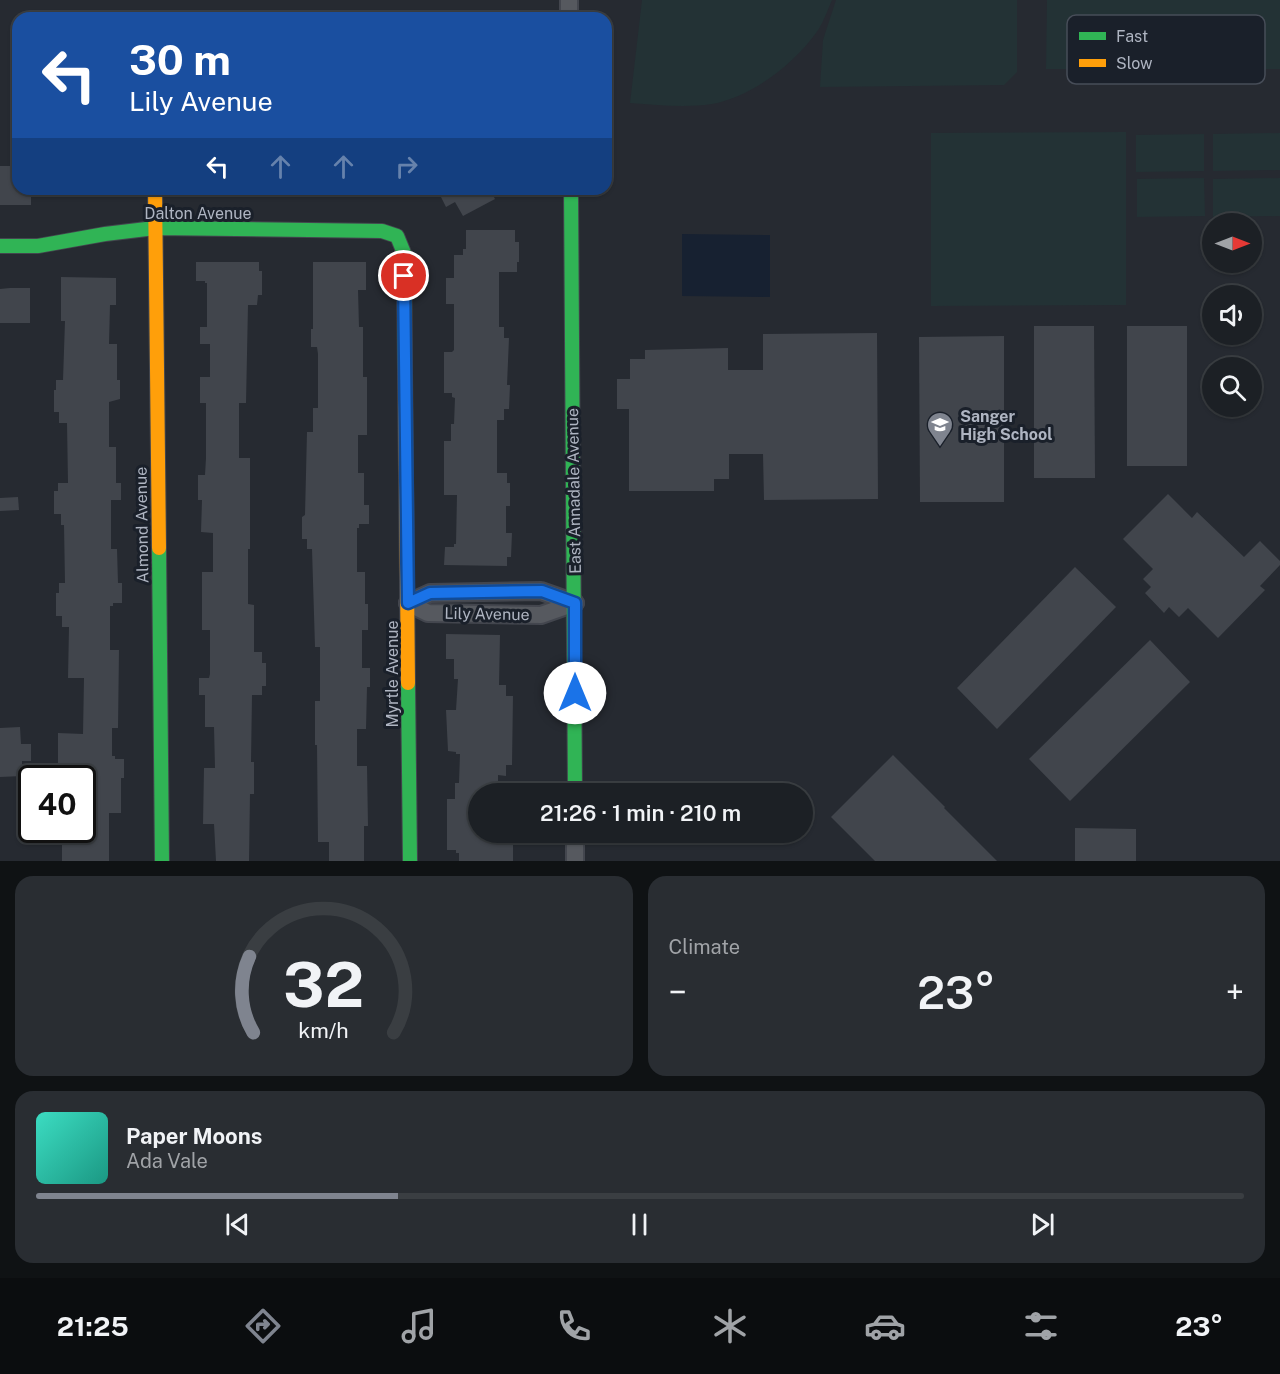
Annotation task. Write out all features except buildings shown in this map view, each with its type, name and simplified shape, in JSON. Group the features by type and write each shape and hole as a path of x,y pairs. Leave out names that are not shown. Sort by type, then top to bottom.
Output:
{"street":[{"name":"Almond Avenue","path":"155,195 162,861"},
{"name":"East Annadale Avenue","path":"571,195 575,783"},
{"name":"Dalton Avenue","path":"0,246 38,246 155,228 382,231 397,236"},
{"name":"Myrtle Avenue","path":"397,236 404,253 410,861"},
{"name":"Lily Avenue","path":"408,603 430,593 542,591 575,603"},
{"name":"Lily Avenue","path":"408,603 428,613 541,615 575,603"},
{"path":"575,843 575,861"}],"shaded area":[{"path":"642,0 832,0 821,26 807,45 770,78 727,100 712,104 682,106 630,103"},
{"path":"836,0 1017,0 1017,72 1004,85 820,87 823,40"},
{"path":"1047,0 1280,0 1280,69 1265,69 1265,15 1067,15 1067,69 1046,69"},
{"path":"1126,132 1126,305 931,306 931,133"},
{"path":"1280,133 1280,170 1213,171 1213,134"},
{"path":"1204,134 1204,171 1136,172 1136,135"},
{"path":"1204,178 1205,213 1202,213 1202,216 1137,217 1137,179"},
{"path":"1280,178 1280,216 1262,216 1262,213 1213,213 1213,179"}],"water":[{"path":"682,234 770,235 770,297 682,296"}],"traffic: fast":[{"path":"571,195 575,783"},
{"path":"0,246 38,246 155,228 382,231 397,236 404,253 405,372"},
{"path":"159,548 162,861"},
{"path":"408,683 410,861"}],"traffic: slow":[{"path":"155,195 159,548"},
{"path":"405,372 408,683"}],"place":[{"name":"Sanger High School","path":"940,448"}],"route":[{"path":"404,276 408,603 430,593 542,591 575,603 575,693"}]}
